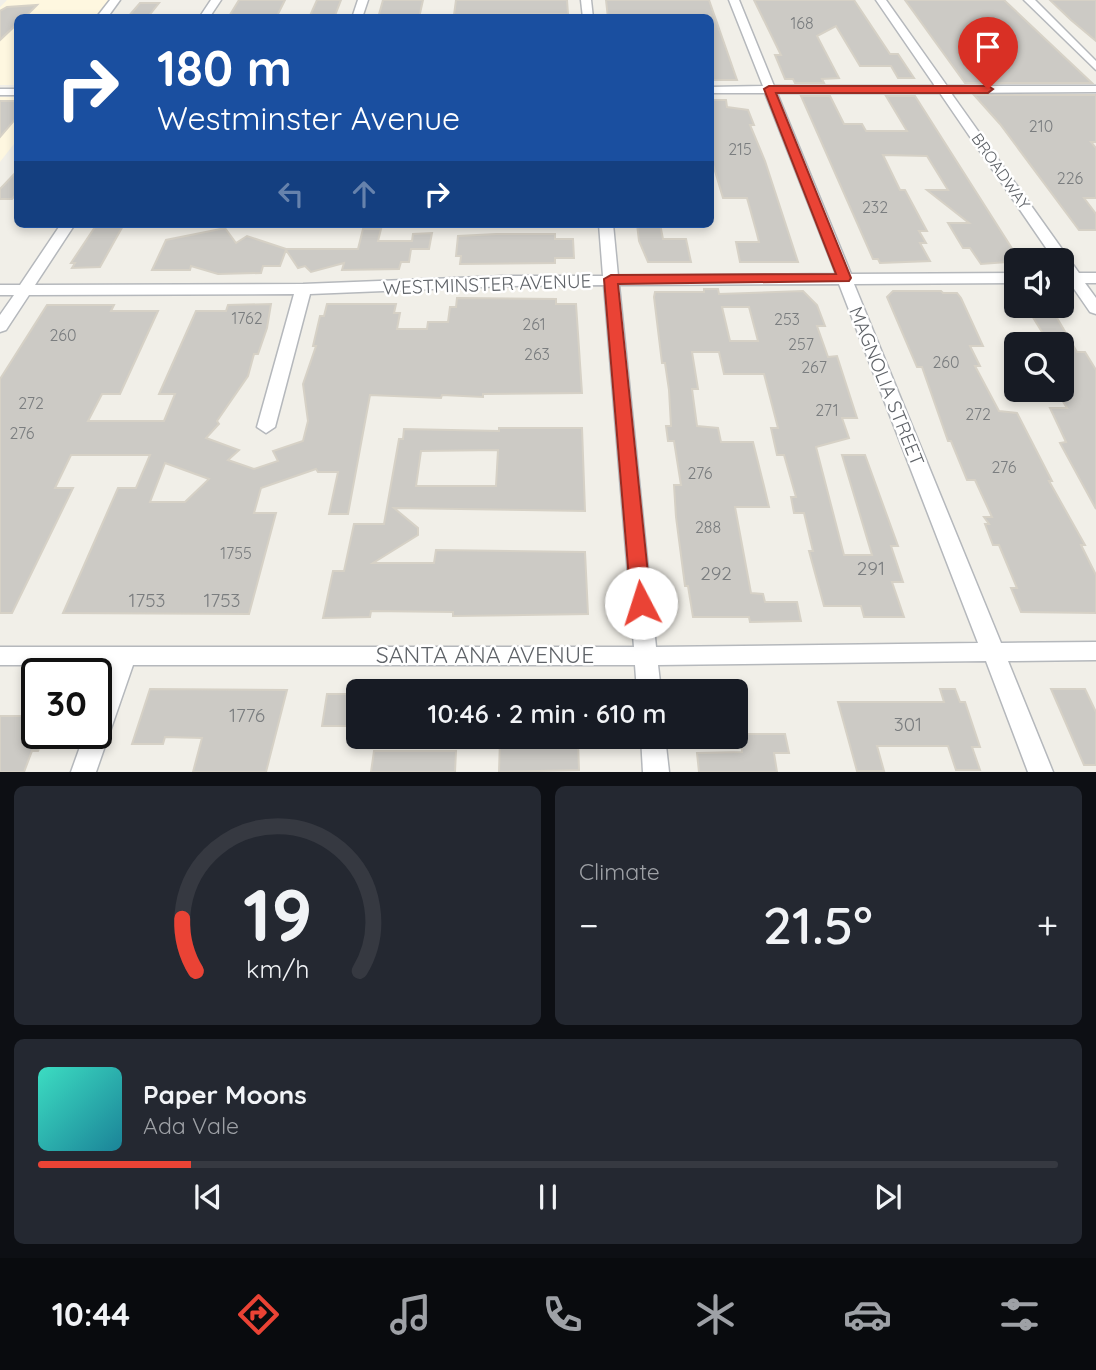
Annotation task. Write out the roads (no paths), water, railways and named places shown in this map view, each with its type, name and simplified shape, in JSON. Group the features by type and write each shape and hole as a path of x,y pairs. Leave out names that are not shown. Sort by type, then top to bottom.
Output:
{"street":[{"path":"104,14 115,0"},
{"name":"MAGNOLIA STREET","path":"734,0 1041,772"},
{"name":"BROADWAY","path":"881,0 945,90 1048,248"},
{"path":"1029,0 1096,67"},
{"path":"714,90 1096,89"},
{"path":"0,327 65,228"},
{"path":"606,228 648,679"},
{"name":"WESTMINSTER AVENUE","path":"0,290 303,289 611,279 1004,278"},
{"path":"1074,278 1096,278"},
{"name":"BROADWAY","path":"1074,285 1096,309"},
{"path":"266,427 303,289"},
{"name":"SANTA ANA AVENUE","path":"0,656 646,656 1096,651"},
{"path":"83,772 125,655"},
{"path":"654,749 656,772"}]}
